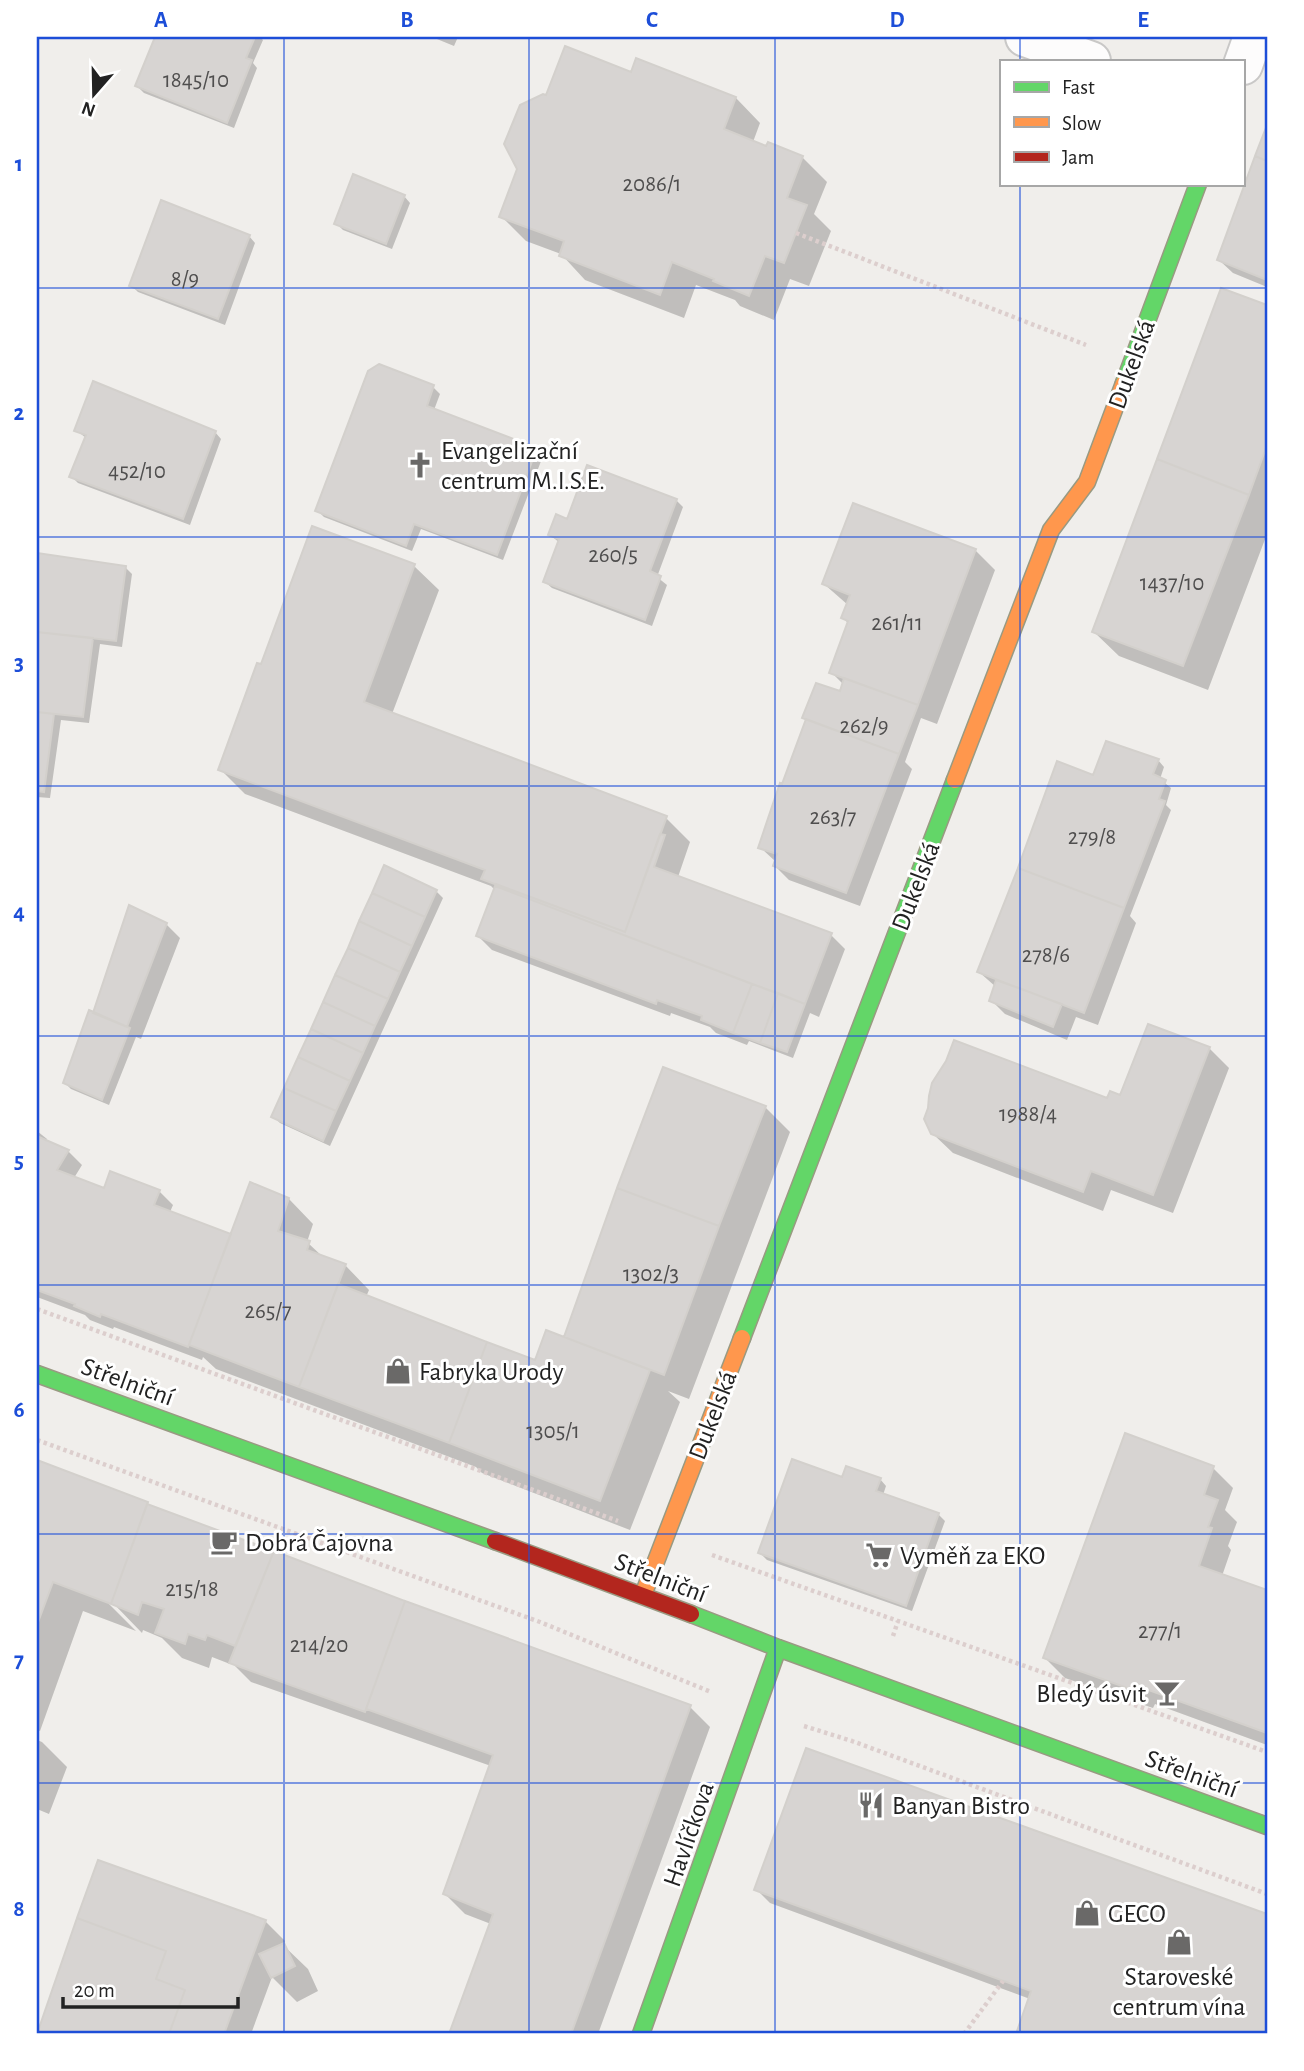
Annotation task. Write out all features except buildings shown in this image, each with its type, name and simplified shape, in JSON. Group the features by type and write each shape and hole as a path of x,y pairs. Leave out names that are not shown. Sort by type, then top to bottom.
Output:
{"street":[{"path":"1025,37 1088,60"},
{"path":"1244,62 1253,37"},
{"name":"Dukelská","path":"642,1595 1051,530 1087,482 1197,186"},
{"name":"Střelniční","path":"37,1374 1267,1826"},
{"name":"Havlíčkova","path":"641,2034 778,1648"}],"path":[{"path":"796,233 1131,363"},
{"path":"37,1309 665,1538 1267,1752"},
{"path":"37,1440 540,1622 757,1711 852,1741 1267,1894"},
{"path":"964,2034 1003,1981"}],"traffic: fast":[{"path":"1124,383 1197,186"},
{"path":"742,1338 955,780"},
{"path":"37,1374 495,1541"},
{"path":"691,1614 1267,1826"},
{"path":"641,2034 778,1648"}],"traffic: slow":[{"path":"955,780 1051,530 1087,482 1124,383"},
{"path":"643,1595 742,1338"}],"traffic: jam":[{"path":"495,1541 691,1614"}],"place":[{"name":"Evangelizační centrum M.I.S.E.","path":"420,465"},
{"name":"Fabryka Urody","path":"398,1371"},
{"name":"Dobrá Čajovna","path":"224,1542"},
{"name":"Vyměň za EKO","path":"879,1555"},
{"name":"Bledý úsvit","path":"1167,1693"},
{"name":"Banyan Bistro","path":"871,1805"},
{"name":"GECO","path":"1087,1913"},
{"name":"Staroveské centrum vína","path":"1179,1942"}]}
